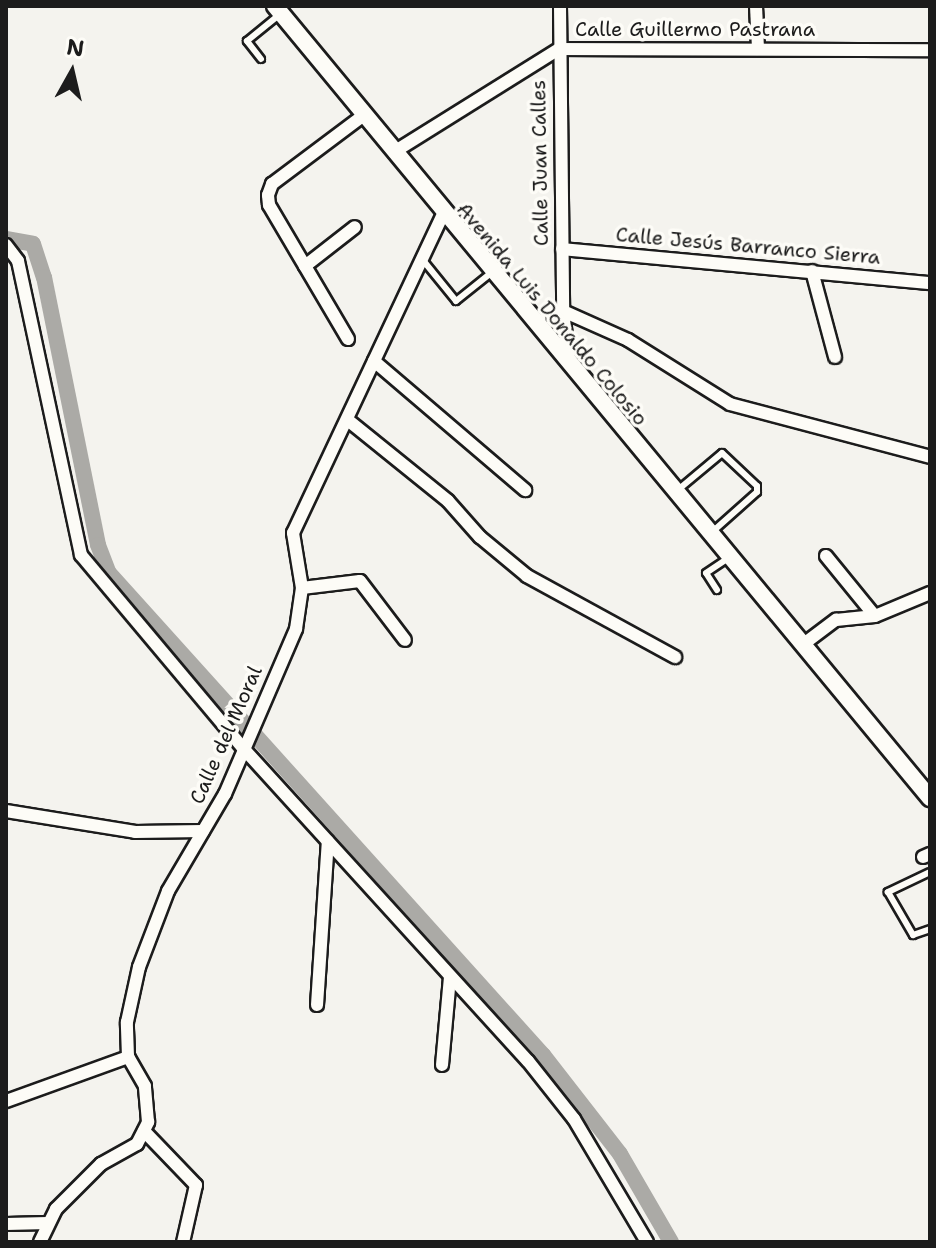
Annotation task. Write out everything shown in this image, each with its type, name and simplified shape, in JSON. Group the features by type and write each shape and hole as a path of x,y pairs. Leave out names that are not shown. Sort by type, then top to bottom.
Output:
{"main road":[{"name":"Avenida Luis Donaldo Colosio","path":"278,10 491,273 821,661 930,798"}],"street":[{"name":"Calle Juan Calles","path":"560,6 563,311 570,368"},
{"path":"756,6 758,49"},
{"name":"Calle Guillermo Pastrana","path":"394,152 559,49 930,50"},
{"path":"348,339 269,205 272,184 364,115"},
{"name":"Calle del Moral","path":"144,1131 148,1122 145,1086 128,1057 127,1022 139,967 168,891 203,831 296,629 302,588 293,533 352,416 443,214"},
{"path":"305,266 355,227"},
{"path":"6,245 18,261 81,555 574,1119 647,1242"},
{"name":"Calle Jesús Barranco Sierra","path":"562,249 930,283"},
{"path":"812,271 835,357"},
{"path":"563,311 628,340 730,404 930,457"},
{"path":"372,366 525,490"},
{"path":"352,416 448,501 480,537 527,576 675,657"},
{"path":"826,556 875,616"},
{"path":"302,588 360,581 405,640"},
{"path":"805,643 836,620 875,616 930,593"},
{"path":"6,811 135,832 203,831"},
{"path":"317,1005 328,841"},
{"path":"442,1065 450,977"},
{"path":"6,1101 128,1057"},
{"path":"40,1242 48,1223 101,1164 137,1144 144,1131 196,1185 183,1242"},
{"path":"6,1224 48,1223"}],"lane":[{"path":"261,59 247,41 278,10"},
{"path":"422,259 456,301 491,273"},
{"path":"675,492 722,453 757,486 757,492 711,533"},
{"path":"717,590 706,573 731,556"},
{"path":"930,872 888,892 913,935 930,929"}],"waterway":[{"path":"6,239 33,244 44,277 98,545 109,573 543,1055 620,1154 671,1242"}]}
